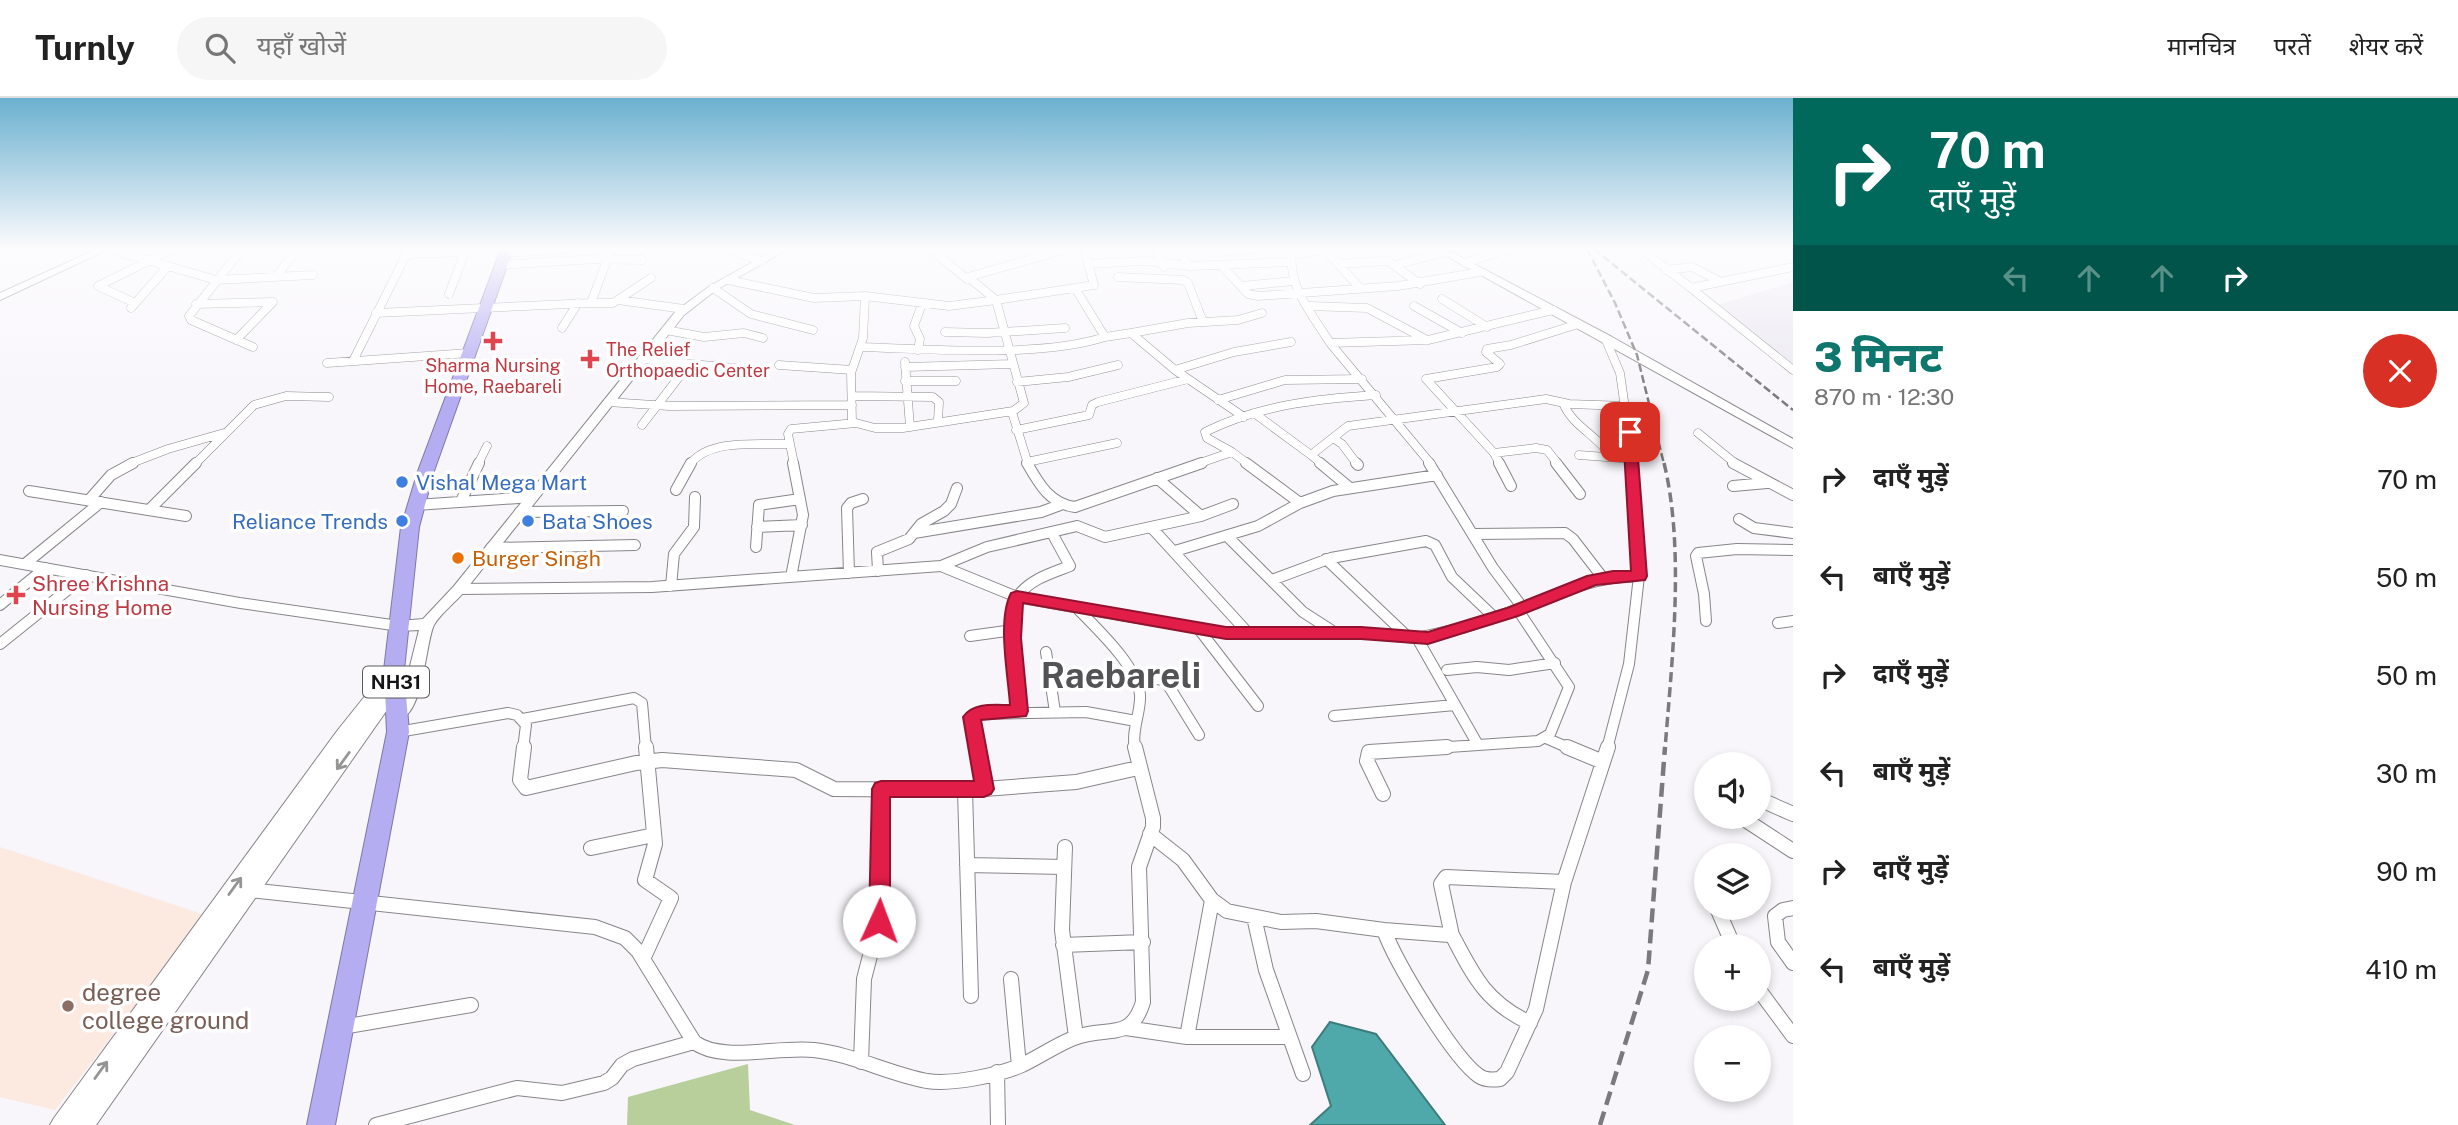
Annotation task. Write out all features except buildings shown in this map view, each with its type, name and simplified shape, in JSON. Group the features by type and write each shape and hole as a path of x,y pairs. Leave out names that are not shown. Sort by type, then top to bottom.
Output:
{"highway":[{"name":"NH31","path":"321,1125 398,723 395,678 405,548 416,505 490,297"}],"street":[{"path":"118,297 133,305 140,297"},
{"path":"202,297 189,313 191,320 253,347"},
{"path":"353,361 384,297"},
{"path":"591,303 593,297"},
{"path":"376,313 487,306 608,304 623,297"},
{"path":"398,723 410,700 427,624 459,589 666,330 684,309 701,297"},
{"path":"726,297 751,314 813,330"},
{"path":"809,297 841,297"},
{"path":"852,423 852,370 861,347 865,297"},
{"path":"872,297 949,306 1016,297"},
{"path":"791,577 796,539 802,526 803,515 789,431 796,427 852,423 875,428 909,427 1013,411 1024,403 996,300 992,297"},
{"path":"1080,297 1105,337"},
{"path":"1193,297 1203,322"},
{"path":"1303,297 1330,343 1376,395 1437,475 1569,687 1546,738"},
{"path":"1528,297 1793,444"},
{"path":"1702,297 1793,370"},
{"path":"1442,299 1487,327"},
{"path":"618,300 684,309"},
{"path":"196,304 273,302 236,340"},
{"path":"562,328 578,303"},
{"path":"918,349 920,339 914,326 922,304"},
{"path":"1309,306 1367,308 1428,340"},
{"path":"1414,306 1462,333"},
{"path":"1330,343 1428,340 1553,310"},
{"path":"861,347 1008,349 1075,345 1131,332 1238,320 1262,313"},
{"path":"1511,486 1494,453 1427,382 1428,376 1497,367 1500,364 1486,352 1487,349 1511,345 1578,324"},
{"path":"945,332 1065,328"},
{"path":"666,330 704,337 744,333 763,338"},
{"path":"1131,332 1175,370 1244,417"},
{"path":"1384,930 1448,1041 1479,1076 1494,1081 1507,1072 1530,1023 1564,882 1614,728 1629,664 1639,576 1632,491 1633,458 1620,373 1605,338"},
{"path":"1175,370 1234,352 1291,342"},
{"path":"905,349 909,427"},
{"path":"327,363 469,353"},
{"path":"642,359 753,369"},
{"path":"642,425 689,364"},
{"path":"905,367 1012,364"},
{"path":"779,365 852,370"},
{"path":"1017,382 1048,381 1058,376 1093,372 1118,365"},
{"path":"1016,429 1089,415 1093,412 1092,405 1098,402 1188,379"},
{"path":"1218,400 1285,380 1362,379"},
{"path":"905,381 956,381"},
{"path":"1300,503 1232,452 1207,438 1205,432 1254,413 1310,401 1376,395"},
{"path":"149,510 254,405 270,399 298,396 329,397"},
{"path":"608,402 656,408 906,396 936,398 939,402 938,421"},
{"path":"1311,455 1348,426 1541,399 1626,406"},
{"path":"1563,402 1569,418 1611,456"},
{"path":"1013,411 1027,462 1043,489 1064,506 1077,526"},
{"path":"1254,413 1349,487"},
{"path":"89,500 109,477 121,468 195,440 224,433"},
{"path":"1698,433 1734,463 1793,495"},
{"path":"1333,438 1342,444 1358,466"},
{"path":"1027,462 1117,443"},
{"path":"676,489 697,456 704,452 790,444"},
{"path":"462,499 487,446"},
{"path":"1494,453 1536,448 1547,450 1580,494"},
{"path":"914,533 1041,512 1157,478 1232,452"},
{"path":"1579,455 1633,458"},
{"path":"1175,551 1258,526 1300,503 1349,487 1437,475"},
{"path":"1157,478 1201,516"},
{"path":"1733,486 1767,483"},
{"path":"878,570 877,552 906,541 921,524 948,508 957,488"},
{"path":"29,491 186,516"},
{"path":"416,505 462,499 533,497"},
{"path":"671,586 674,554 694,527 695,497"},
{"path":"756,547 759,505 800,499"},
{"path":"849,573 847,508 851,503 863,499"},
{"path":"25,564 101,502"},
{"path":"459,589 671,586 942,566 987,547 1077,526 1087,527 1101,537 1201,516 1233,504"},
{"path":"520,512 623,511"},
{"path":"1740,519 1754,527 1793,533"},
{"path":"757,527 802,526"},
{"path":"1151,527 1249,635"},
{"path":"1020,711 1013,631 1017,597 1033,581 1070,566 1052,533"},
{"path":"1473,534 1565,533 1573,539 1603,578"},
{"path":"1227,536 1311,619 1335,632"},
{"path":"1272,580 1326,559 1376,548 1430,542 1438,549 1452,577 1493,616"},
{"path":"491,548 635,545"},
{"path":"1706,621 1704,594 1696,556 1698,553 1737,549 1793,551"},
{"path":"1326,559 1413,638 1478,745"},
{"path":"3,563 25,564 240,603 399,626 427,624"},
{"path":"942,566 1017,597 1198,628 1249,635 1335,632 1413,638 1462,628 1603,578 1639,576"},
{"path":"0,605 45,568"},
{"path":"0,644 86,575"},
{"path":"1076,607 1121,654 1140,695 1133,740 1138,768 1153,818 1139,867 1143,942 1142,1011 1138,1019 1126,1028"},
{"path":"1777,623 1793,621"},
{"path":"1198,628 1258,706"},
{"path":"970,636 1013,631"},
{"path":"1046,652 1055,712"},
{"path":"1447,670 1477,667 1509,670 1555,663"},
{"path":"83,1125 250,890 395,678"},
{"path":"61,1125 343,736 395,678"},
{"path":"1137,684 1156,679 1165,680 1199,735"},
{"path":"398,723 509,713 523,719 634,698 642,703 654,835 654,850 645,880 652,888 665,891 671,898 643,958"},
{"path":"1334,716 1455,705"},
{"path":"984,789 972,717 980,713 1086,712 1136,721"},
{"path":"523,719 526,725 520,780 526,788 648,761 796,769 827,788 881,789 965,790 1076,782 1138,768"},
{"path":"1383,794 1367,761 1369,752 1531,742 1546,738 1603,762"},
{"path":"861,1062 864,979 879,921 881,789"},
{"path":"965,790 971,996"},
{"path":"1771,804 1793,814"},
{"path":"1759,829 1793,851"},
{"path":"1150,834 1182,860 1212,900 1227,911 1282,922 1316,921 1446,936 1451,933"},
{"path":"591,848 654,835"},
{"path":"1065,847 1063,945 1076,1037"},
{"path":"967,865 1064,867"},
{"path":"1530,1023 1504,1012 1485,996 1451,933 1441,884 1446,877 1564,882"},
{"path":"250,890 595,927 625,938 643,958 694,1042 711,1052 722,1054 796,1048 816,1050 942,1083 1019,1066 1076,1037 1126,1028 1187,1037 1288,1037"},
{"path":"1187,1037 1212,900"},
{"path":"1793,908 1778,912 1775,916 1775,934 1779,947 1793,963"},
{"path":"1254,917 1266,970 1303,1074"},
{"path":"1063,945 1143,942"},
{"path":"1011,979 1019,1066"},
{"path":"341,1027 471,1005"},
{"path":"1771,1006 1793,1036"},
{"path":"376,1125 517,1088 562,1093 604,1083 612,1078 622,1065 633,1059 694,1042"},
{"path":"997,1072 998,1125"}],"shaded area":[{"path":"1744,297 1793,297 1793,375 1707,308"},
{"name":"degree college ground","path":"0,847 205,915 55,1110 0,1097"}],"green space":[{"path":"748,1064 750,1110 795,1125 627,1125 628,1097"}],"water":[{"path":"1330,1022 1376,1034 1445,1125 1310,1125 1331,1106 1312,1047"}],"railway":[{"path":"1612,297 1637,355 1664,464"},
{"path":"1653,297 1793,410"},
{"path":"1664,463 1674,531 1675,568 1665,749"},
{"path":"1600,1125 1648,970 1665,747"}],"place":[{"name":"Sharma Nursing Home, Raebareli","path":"493,341"},
{"name":"The Relief Orthopaedic Center","path":"590,359"},
{"name":"Vishal Mega Mart","path":"402,482"},
{"name":"Reliance Trends","path":"402,521"},
{"name":"Bata Shoes","path":"528,521"},
{"name":"Burger Singh","path":"458,558"},
{"name":"Shree Krishna Nursing Home","path":"16,595"},
{"name":"degree college ground","path":"68,1006"}],"district":[{"name":"Raebareli","path":"1121,675"}],"route":[{"path":"879,921 881,789 984,789 972,717 980,713 1020,711 1013,638 1017,597 1226,633 1249,635 1335,632 1428,638 1513,612 1593,580 1613,576 1639,576 1630,432"}]}
